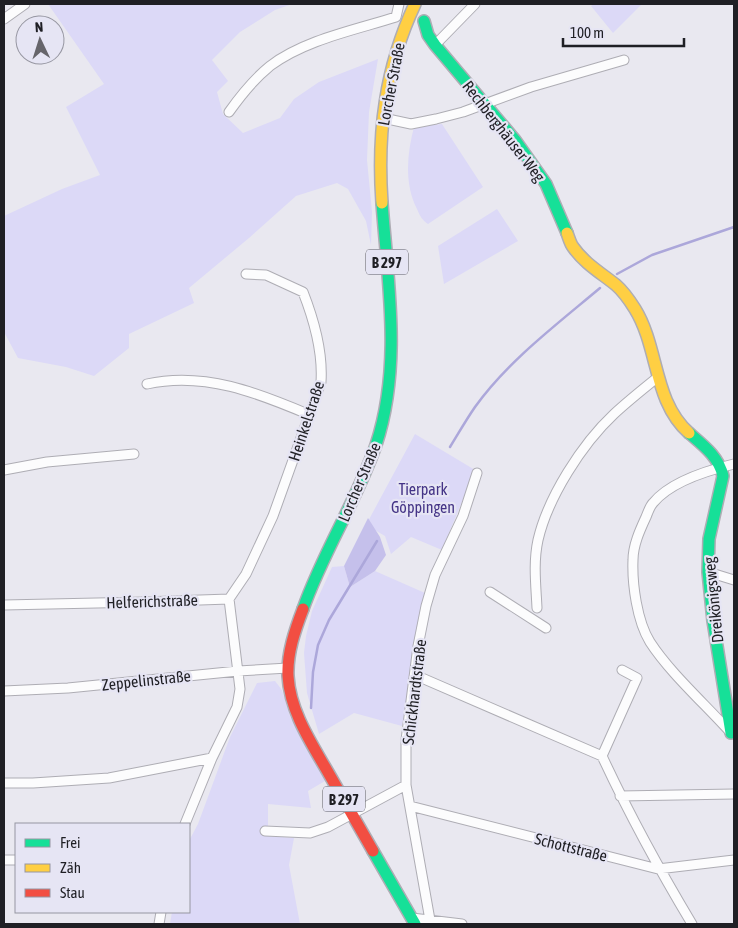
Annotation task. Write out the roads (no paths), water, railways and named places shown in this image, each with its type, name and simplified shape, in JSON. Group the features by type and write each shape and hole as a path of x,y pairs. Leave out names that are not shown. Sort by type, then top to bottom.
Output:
{"main road":[{"name":"Lorcher Straße","path":"414,921 308,737 294,706 289,684 288,668 296,628 305,599 364,478 381,428 387,399 391,354 391,307 380,185 383,118 386,92 399,40 415,4"},
{"name":"Rechberghäuser Weg","path":"424,21 428,35 435,45 515,140 546,184 573,247 595,270 617,286 635,308 647,336 667,402 680,425 708,450 721,467"},
{"name":"Dreikönigsweg","path":"721,467 723,476 709,539 708,572 713,620 733,735"}],"street":[{"path":"4,19 25,4"},
{"path":"229,112 245,90 258,77 286,56 313,43 396,17 399,4"},
{"path":"435,45 455,22 475,4"},
{"path":"383,118 411,124 463,112 531,87 624,60"},
{"name":"Heinkelstraße","path":"229,599 246,574 273,516 321,382 322,364 311,312 303,292 266,275 246,274"},
{"path":"537,608 535,564 538,540 545,517 560,483 588,444 612,416 658,377"},
{"path":"147,384 176,380 219,383 262,395 310,415"},
{"path":"4,470 38,463 134,454"},
{"path":"733,735 675,673 649,641 639,616 632,559 639,532 652,503 678,483 734,464"},
{"name":"Schickhardtstraße","path":"430,920 406,785 406,740 419,638 435,576 463,516 477,473"},
{"path":"708,572 734,580"},
{"path":"490,592 546,628"},
{"path":"186,823 212,758 237,707 240,689 229,599"},
{"name":"Helferichstraße","path":"4,604 229,599"},
{"name":"Zeppelinstraße","path":"4,691 102,685 238,671 288,668"},
{"path":"602,756 637,678 622,670"},
{"path":"415,675 602,756 620,796 658,868 692,924"},
{"path":"4,783 109,778 212,758"},
{"path":"265,831 310,833 328,827 406,785"},
{"path":"620,796 734,794"},
{"name":"Schottstraße","path":"410,806 658,868 734,860"},
{"path":"414,921 430,920 462,924"}],"waterway":[{"path":"617,274 652,255 734,227"},
{"path":"450,447 475,407 502,374 533,344 600,288"},
{"path":"311,708 313,672 318,645 329,620 377,541"}],"park label":[{"name":"Tierpark Göppingen","path":"423,498"}]}
